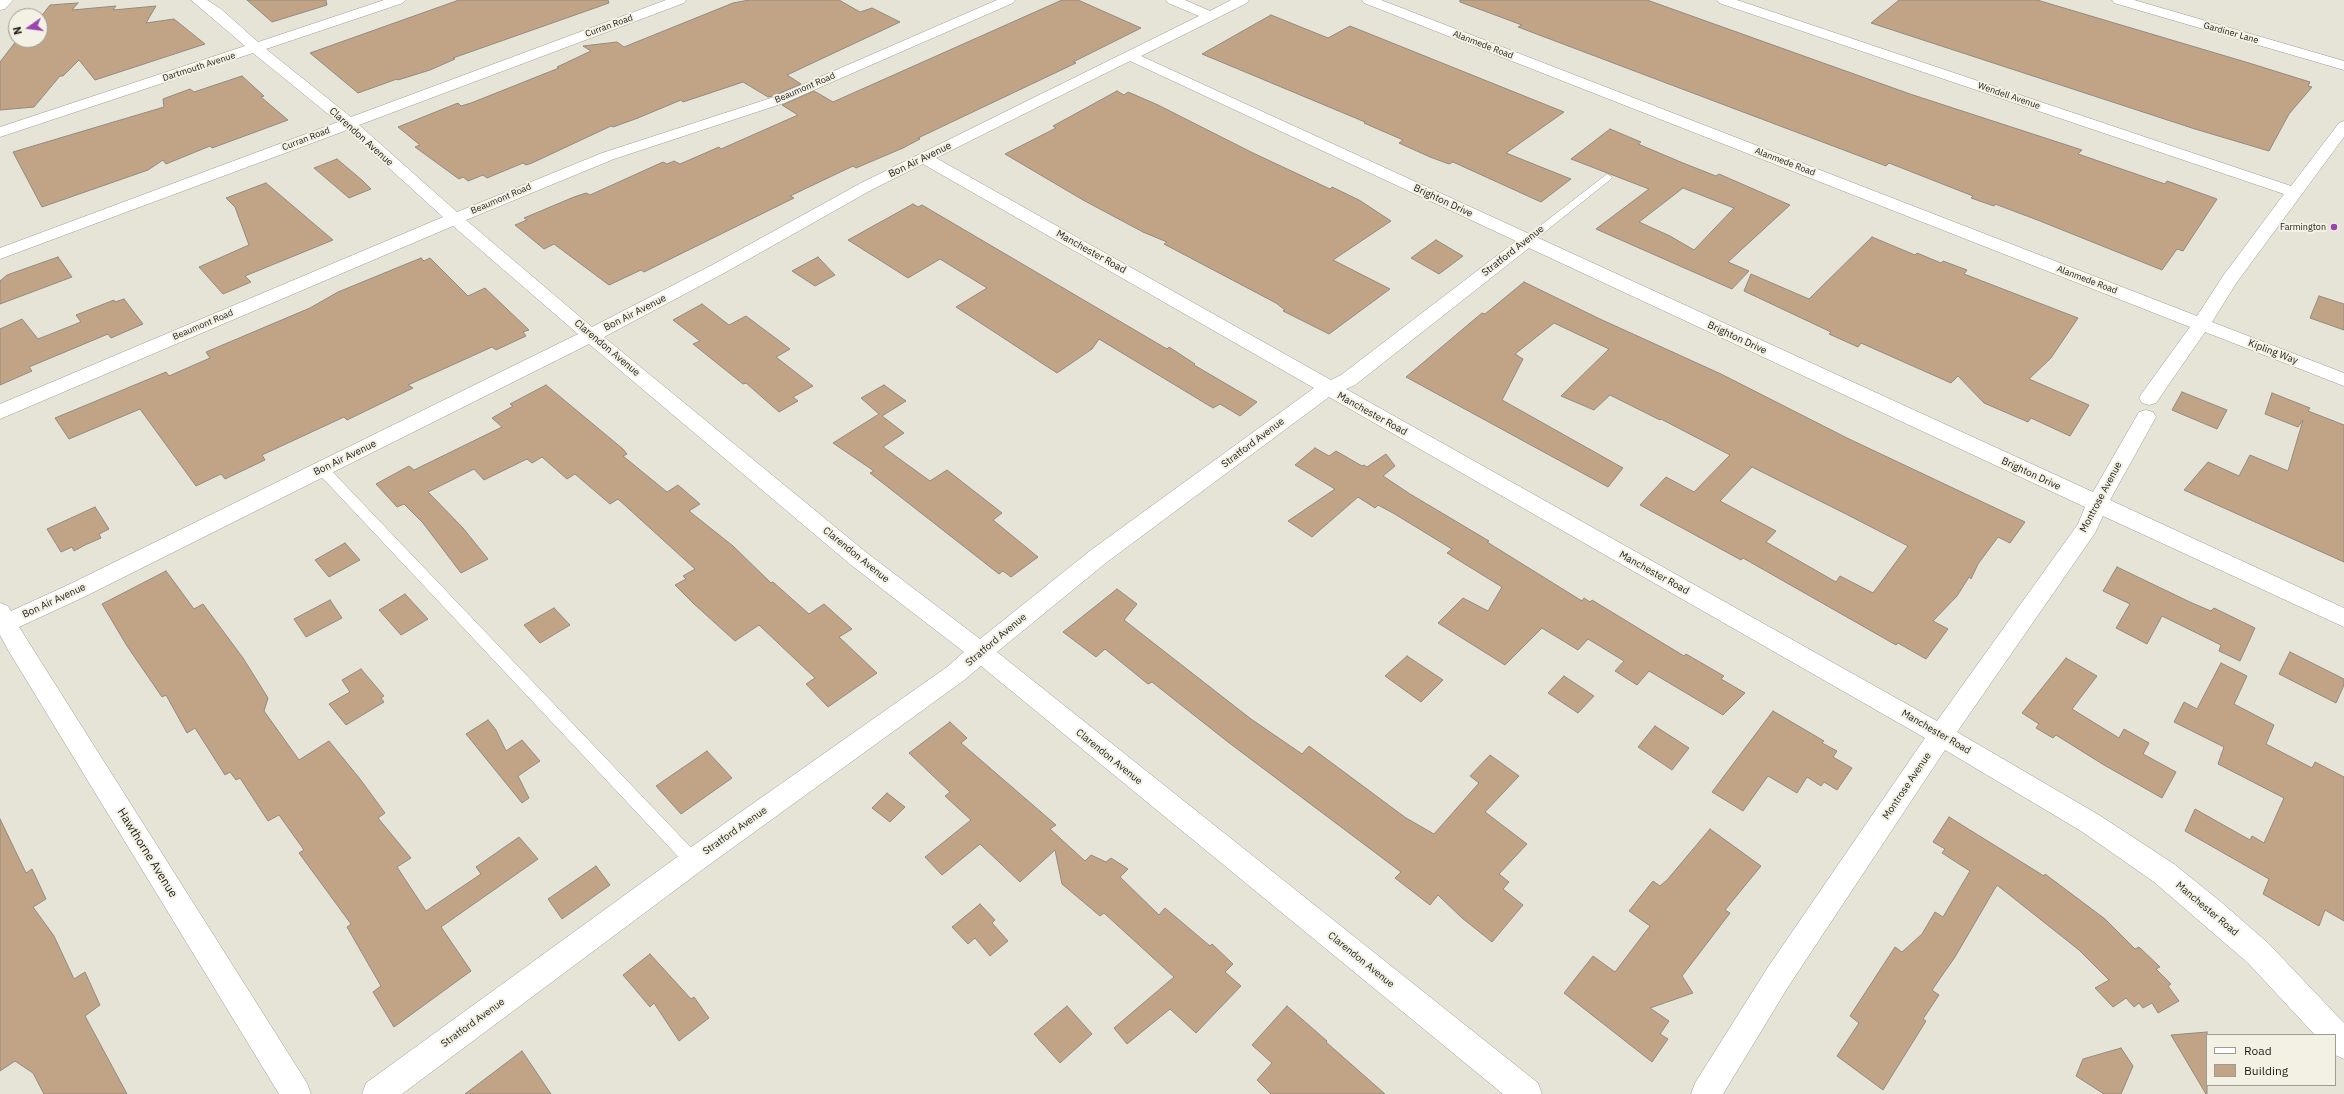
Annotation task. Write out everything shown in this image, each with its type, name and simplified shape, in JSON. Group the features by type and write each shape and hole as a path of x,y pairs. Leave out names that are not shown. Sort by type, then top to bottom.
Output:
{"street":[{"path":"0,6 6,0"},
{"name":"Clarendon Avenue","path":"198,0 216,12 256,48 348,123 590,335 859,559 979,653 1527,1094"},
{"name":"Dartmouth Avenue","path":"0,132 398,0"},
{"name":"Curran Road","path":"0,254 679,0"},
{"name":"Beaumont Road","path":"0,412 455,218 608,156 779,100 1008,0"},
{"path":"1173,0 1210,16"},
{"name":"Bon Air Avenue","path":"2,620 76,591 657,302 853,193 1242,0"},
{"name":"Alanmede Road","path":"1369,0 2202,324"},
{"name":"Wendell Avenue","path":"1724,0 2294,192"},
{"name":"Gardiner Lane","path":"2119,0 2344,66"},
{"name":"Brighton Drive","path":"1130,56 2344,618"},
{"name":"Montrose Avenue","path":"1706,1094 1778,977 1941,735 2087,527 2108,482 2147,408 2229,280 2344,126"},
{"name":"Manchester Road","path":"924,158 1941,735 2090,823 2164,873 2258,953 2335,1034"},
{"name":"Stratford Avenue","path":"377,1094 693,861 955,674 1099,556 1317,395 1348,380 1527,241"},
{"name":"Kipling Way","path":"2202,324 2344,380"},
{"name":"Hawthorne Avenue","path":"2,620 296,1094"},
{"name":"Manchester Road","path":"2336,1036 2344,1044"}],"lane":[{"name":"Stratford Avenue","path":"1527,241 1607,177"},
{"path":"322,469 693,861"}],"building":[{"path":"247,0 326,0 327,5 272,22"},
{"path":"459,0 608,0 609,3 453,58 455,59 430,70 398,80 397,79 358,93 310,53"},
{"path":"749,0 839,0 860,12 872,8 900,22 787,75 801,84 773,96 768,97 743,82 683,102 681,100 638,118 613,127 611,126 532,163 526,165 523,163 487,178 483,175 468,181 463,177 459,179 415,147 420,145 398,127 458,103 461,106 471,103 559,68 557,67 591,51 583,46 617,42 624,47 733,3"},
{"path":"1062,0 1078,0 1141,28 1073,62 1076,63 918,138 920,139 903,148 856,168 853,166 790,196 794,198 644,272 641,270 609,285 554,244 544,249 515,225 527,220 524,218 574,197 586,193 590,195 663,162 667,164 674,161 680,164 719,147 721,149 798,115 782,105 814,91 833,102"},
{"path":"1460,0 1647,0 1910,94 2082,150 2078,154 2165,184 2167,181 2217,199 2183,251 2177,249 2162,270 1995,204 1994,206 1971,198 1973,196 1889,163 1886,166 1518,27 1522,25 1460,2"},
{"path":"1899,0 2037,0 2310,82 2308,86 2312,87 2289,114 2269,151 2195,129 1871,23"},
{"path":"78,3 72,10 116,6 113,10 156,6 146,23 174,19 205,44 95,80 79,60 63,76 60,76 34,107 0,110 0,62 11,48 48,48 48,8 50,5"},
{"path":"1271,15 1328,38 1350,26 1564,112 1506,153 1571,179 1541,202 1453,162 1449,164 1430,157 1399,143 1403,140 1364,123 1365,122 1202,54"},
{"path":"242,76 264,96 261,97 288,120 212,148 210,146 166,164 163,160 148,170 42,207 13,152 164,107 163,99 190,89 194,92"},
{"path":"1117,91 1124,95 1128,92 1158,105 1253,153 1330,189 1332,187 1359,200 1391,221 1333,260 1390,289 1329,334 1283,311 1285,310 1276,303 1164,244 1167,242 1143,232 1083,200 1005,154 1056,128 1053,126"},
{"path":"1610,129 1641,142 1638,144 1683,163 1716,176 1719,174 1790,205 1728,262 1749,271 1732,289 1596,229 1649,189 1571,159","holes":["1683,188 1734,208 1694,250 1670,236 1639,222"]},
{"path":"337,159 371,189 349,198 314,168"},
{"path":"266,183 333,240 245,276 251,282 223,294 199,267 249,245 235,207 226,198"},
{"path":"913,204 918,207 922,205 1167,349 1169,347 1195,364 1194,365 1257,402 1240,416 1220,404 1213,408 1099,339 1092,349 1057,373 956,307 987,288 940,259 908,278 848,240"},
{"path":"1872,237 1915,255 1917,253 1941,263 1943,261 1967,270 1964,274 2078,318 2051,358 2029,379 2089,405 2070,436 2031,418 2028,422 1984,403 1958,376 1951,383 1861,343 1858,347 1829,334 1831,332 1744,291 1751,274 1809,299"},
{"path":"1436,240 1463,256 1439,274 1411,258"},
{"path":"58,257 72,277 0,304 0,281 7,275"},
{"path":"818,257 835,275 815,286 792,271"},
{"path":"421,258 424,261 430,258 468,296 485,288 529,330 523,332 526,336 496,350 492,347 408,385 413,388 347,420 344,417 262,455 265,460 225,479 221,474 196,486 140,409 69,439 55,418 166,372 169,376 210,358 206,352 310,308 338,292"},
{"path":"1524,282 1600,319 1721,374 1847,438 2025,522 2010,543 1998,537 1978,564 1971,579 1969,577 1957,596 1933,621 1948,629 1926,659 1898,643 1896,645 1743,558 1741,560 1640,505 1666,477 1694,492 1730,455 1661,419 1660,420 1610,395 1594,410 1561,396 1609,349 1554,323 1515,354 1523,359 1502,400 1623,468 1608,487 1406,377 1482,313 1485,314","holes":["1752,467 1908,546 1873,593 1840,576 1836,582 1766,542 1776,531 1720,501"]},
{"path":"2319,296 2344,304 2344,330 2310,318"},
{"path":"124,299 143,324 111,338 108,334 29,367 32,371 0,385 0,329 22,319 38,339 81,322 76,315 114,300 115,302"},
{"path":"702,304 729,325 746,316 790,349 776,357 813,386 793,397 798,401 779,412 746,383 743,384 693,344 700,341 673,320"},
{"path":"546,385 623,449 627,454 623,456 667,492 678,485 700,504 689,511 733,546 771,583 773,582 809,614 824,604 852,629 839,637 877,673 828,707 806,684 815,678 759,625 735,641 694,604 675,585 686,579 683,576 695,569 618,499 610,504 575,474 567,479 542,457 532,463 527,459 484,480 474,469 428,492 463,528 488,559 461,573 423,523 404,504 397,507 376,484 409,466 414,470 502,427 492,418 513,406 510,404"},
{"path":"884,385 906,401 882,416 904,433 883,447 930,481 947,470 1002,513 993,520 1038,557 1011,577 1003,571 999,574 870,473 874,471 833,443 879,414 861,398"},
{"path":"2182,392 2227,410 2217,429 2172,410"},
{"path":"2272,393 2310,408 2308,411 2344,425 2344,562 2184,490 2208,462 2239,476 2250,455 2288,471 2303,420 2298,427 2265,414"},
{"path":"1315,448 1329,456 1336,451 1362,466 1364,465 1367,467 1386,454 1395,466 1383,476 1410,494 1489,541 1487,542 1582,601 1584,598 1590,602 1592,600 1684,656 1686,654 1724,676 1721,679 1745,693 1723,715 1649,671 1637,685 1615,671 1624,661 1588,639 1578,650 1542,628 1505,665 1438,623 1463,598 1488,611 1502,587 1447,553 1452,549 1393,513 1378,505 1375,508 1358,497 1312,537 1288,521 1335,489 1295,465"},
{"path":"95,507 109,529 99,534 101,538 74,551 72,547 61,552 47,529"},
{"path":"345,543 360,560 329,577 315,560"},
{"path":"2117,567 2192,603 2211,611 2214,608 2255,628 2240,661 2219,651 2221,645 2162,616 2147,644 2116,628 2130,604 2103,591"},
{"path":"166,571 194,609 203,604 243,658 268,698 264,711 299,760 329,741 360,779 385,813 378,818 411,858 397,867 426,911 481,874 476,867 519,837 538,859 441,927 471,971 394,1027 373,992 381,986 347,927 351,924 299,853 304,850 279,815 268,821 240,778 236,780 230,772 225,775 195,728 187,733 166,695 162,697 127,646 102,604"},
{"path":"1117,589 1137,604 1124,620 1251,719 1302,754 1309,746 1406,818 1434,834 1479,783 1470,776 1490,755 1519,776 1485,812 1527,844 1499,874 1509,882 1503,889 1523,905 1492,942 1462,918 1438,895 1430,905 1395,878 1401,872 1228,742 1152,682 1148,684 1105,649 1096,657 1063,632"},
{"path":"405,594 428,619 401,635 379,610"},
{"path":"330,600 342,618 306,637 294,619"},
{"path":"554,608 570,625 540,643 524,625"},
{"path":"2290,652 2344,679 2344,685 2336,703 2279,674"},
{"path":"1407,656 1443,680 1421,702 1385,676"},
{"path":"2066,658 2097,676 2072,709 2119,738 2124,729 2149,743 2143,754 2176,772 2162,798 2104,765 2056,735 2053,738 2036,728 2039,724 2022,713"},
{"path":"2221,663 2247,676 2234,704 2274,725 2266,744 2312,768 2315,762 2344,777 2344,921 2325,910 2319,926 2263,894 2269,879 2185,831 2195,809 2250,840 2252,836 2264,843 2284,798 2218,764 2224,747 2174,722 2184,702 2197,709"},
{"path":"361,669 384,696 381,698 384,702 346,725 329,704 350,692 342,680"},
{"path":"1564,676 1594,696 1578,713 1548,693"},
{"path":"1773,711 1824,741 1822,743 1837,751 1833,757 1852,768 1837,790 1824,782 1821,786 1807,777 1797,793 1768,776 1743,811 1712,792"},
{"path":"488,720 496,730 506,751 522,740 540,761 518,776 529,798 522,803 466,734"},
{"path":"950,722 967,738 961,743 1056,825 1050,829 1085,861 1091,855 1106,862 1111,858 1128,869 1120,877 1159,915 1165,908 1210,946 1212,944 1233,964 1225,972 1241,986 1196,1033 1170,1009 1127,1044 1114,1028 1174,977 1104,913 1100,916 1062,884 1055,850 1020,882 980,844 942,875 925,857 971,820 945,796 950,792 909,753"},
{"path":"1655,726 1689,748 1672,770 1638,747"},
{"path":"707,751 732,778 681,814 656,786"},
{"path":"887,793 905,807 890,822 872,808"},
{"path":"1949,817 2044,876 2045,874 2105,919 2135,949 2139,947 2160,967 2156,969 2171,984 2168,986 2179,1001 2158,1013 2152,1003 2143,1008 2139,1003 2134,1007 2126,998 2113,1007 2095,988 2109,980 2079,950 1997,885 1955,957 1932,990 1939,995 1923,1019 1926,1021 1883,1090 1837,1056 1859,1023 1850,1016 1895,947 1902,952 1922,934 1935,912 1943,917 1970,871 1942,853 1945,849 1933,842"},
{"path":"0,819 26,873 32,869 46,899 33,907 54,936 74,979 85,972 100,1005 85,1016 127,1094 44,1094 33,1073 15,1061 0,1071"},
{"path":"1710,829 1761,866 1725,910 1730,913 1682,976 1693,993 1650,1008 1669,1021 1660,1034 1668,1039 1652,1062 1564,993 1593,956 1615,972 1650,926 1629,911 1653,881 1660,886 1667,880"},
{"path":"596,866 610,885 562,919 548,899"},
{"path":"980,904 995,920 992,923 1008,941 990,956 975,938 968,944 952,927"},
{"path":"650,954 691,999 694,997 709,1018 679,1041 654,1003 650,1007 623,975"},
{"path":"1067,1006 1092,1034 1060,1063 1034,1034"},
{"path":"1287,1006 1385,1094 1271,1094 1257,1080 1272,1063 1252,1045"},
{"path":"2207,1032 2207,1094 2206,1094 2171,1035"},
{"path":"2121,1048 2133,1066 2121,1094 2104,1094 2076,1076 2083,1059"},
{"path":"522,1051 551,1094 465,1094"}],"place":[{"name":"Farmington","path":"2334,227"}]}
